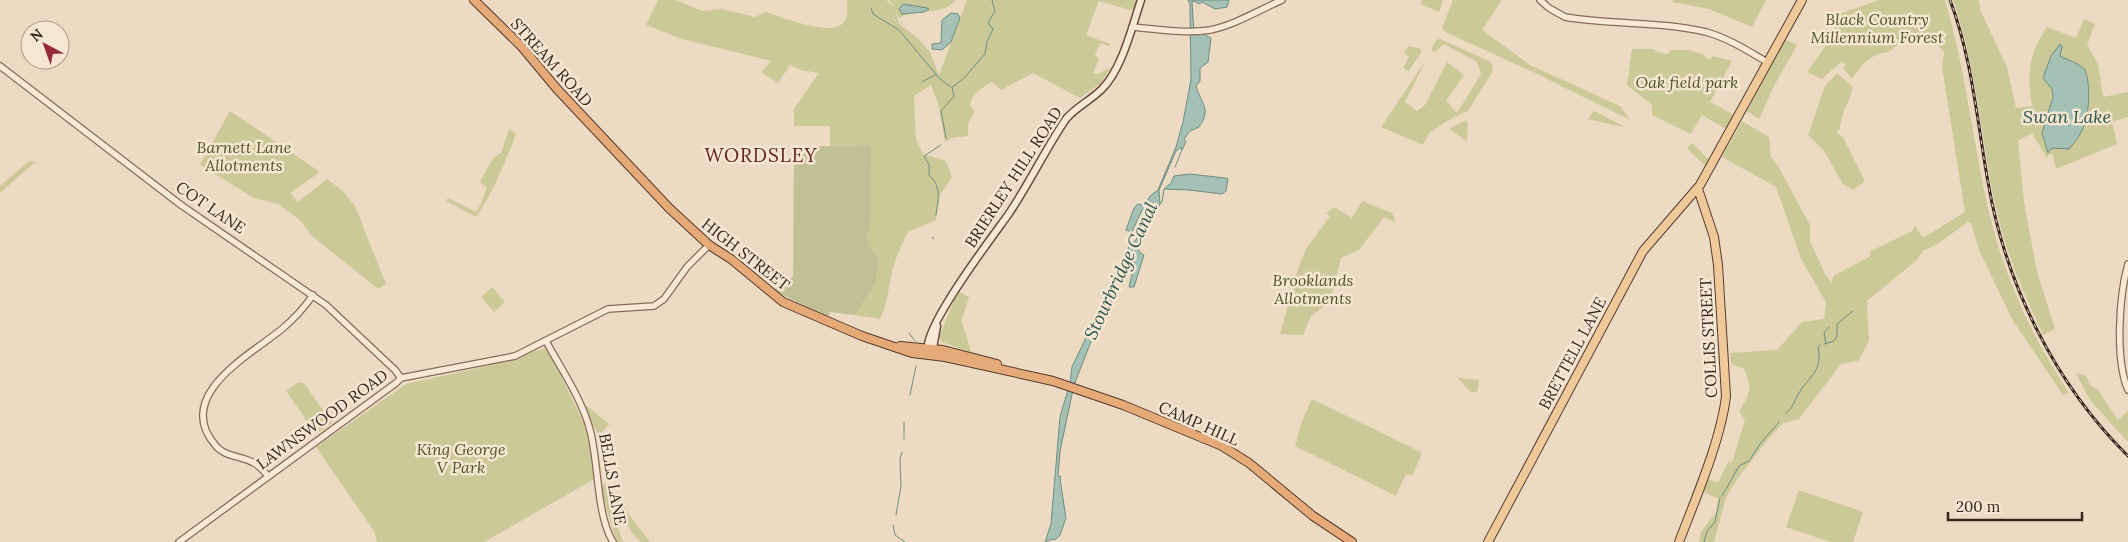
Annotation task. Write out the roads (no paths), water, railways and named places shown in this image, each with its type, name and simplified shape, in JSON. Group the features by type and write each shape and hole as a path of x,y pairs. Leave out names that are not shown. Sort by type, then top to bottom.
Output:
{"highway":[{"name":"STREAM ROAD","path":"474,0 522,47 556,89 609,144"},
{"name":"HIGH STREET","path":"609,144 669,208 709,245 731,260 783,302 862,336 912,353 929,350 1021,373 1110,401"},
{"name":"CAMP HILL","path":"1110,401 1222,446 1246,461 1313,516 1352,542"}],"main road":[{"name":"BRIERLEY HILL ROAD","path":"929,350 930,335 959,284 1008,214 1066,119 1074,110 1101,90 1110,78 1132,27 1141,0"},
{"name":"BRETTELL LANE","path":"1488,542 1643,251 1698,189 1802,0"},
{"name":"COLLIS STREET","path":"1678,542 1713,447 1722,418 1726,396 1718,266 1714,237 1698,189"}],"street":[{"path":"1132,27 1200,31 1234,22 1282,0"},
{"path":"1540,0 1549,8 1565,17 1706,32 1733,43 1767,62"},
{"name":"COT LANE","path":"0,66 182,205 313,296 347,324 395,370 400,378"},
{"name":"LAWNSWOOD ROAD","path":"179,542 396,384 400,378 515,356 603,310 623,307 648,308 654,306 664,299 687,267 709,245"},
{"path":"2128,264 2122,289 2121,344 2123,368 2128,390"},
{"path":"268,476 256,463 224,452 217,447 205,424 205,402 217,380 283,328 302,310 313,296"},
{"name":"BELLS LANE","path":"546,341 590,428 604,518 613,542"}],"water":[{"name":"Stourbridge Canal","path":"1188,0 1229,0 1227,7 1215,9 1202,2 1199,4 1194,1 1192,2 1194,34 1203,34 1211,38 1208,62 1200,68 1200,81 1196,86 1204,106 1205,116 1199,127 1190,131 1184,139 1186,142 1182,150 1181,147 1176,151 1159,190 1160,204 1153,219 1147,221 1140,234 1137,244 1140,252 1144,255 1134,287 1129,287 1135,263 1129,261 1112,293 1113,299 1090,344 1074,385 1060,451 1058,475 1059,477 1061,476 1066,518 1060,535 1055,540 1045,542 1051,524 1060,417 1070,383 1072,367 1103,302 1110,293 1123,267 1129,246 1136,240 1145,219 1144,209 1132,232 1126,230 1134,208 1138,204 1145,206 1150,196 1158,190 1176,147 1183,122 1191,80 1190,4"},
{"path":"903,4 929,9 924,12 902,14 899,9"},
{"path":"951,13 958,14 960,18 951,42 942,50 932,49 932,44 941,43 942,20"},
{"name":"Swan Lake","path":"2060,44 2062,47 2060,56 2079,65 2086,73 2089,96 2088,112 2082,130 2069,149 2052,148 2048,153 2042,133 2053,97 2052,89 2043,78 2051,56"},
{"path":"1190,174 1228,179 1226,191 1222,194 1164,189 1171,183 1174,176"}],"waterway":[{"path":"946,138 941,111 954,96 952,87 963,79 985,54 987,42 993,29 988,23 995,11 992,0"},
{"path":"871,8 873,14 899,30 940,79 951,87"},
{"path":"922,82 935,75"},
{"path":"936,215 938,199 936,184 929,175 929,165 924,156 941,145"},
{"path":"1175,167 1182,150"},
{"name":"Stourbridge Canal","path":"1160,204 1164,189"},
{"path":"1824,344 1834,341 1837,336 1837,324 1853,311"},
{"path":"1826,344 1824,333 1829,327"},
{"path":"909,333 915,341"},
{"path":"1786,413 1815,372 1819,362 1818,347 1820,345"},
{"path":"910,395 916,366"},
{"path":"904,422 904,439"},
{"path":"1722,496 1739,466 1749,461 1760,444 1779,422"},
{"path":"896,515 901,486 900,459 902,452"},
{"path":"1704,542 1707,531 1715,522 1720,498"},
{"path":"893,525 895,535 905,542"}],"railway":[{"path":"1950,0 1969,67 1996,220 2021,294 2037,330 2056,364 2102,428 2128,456"}],"district":[{"name":"WORDSLEY","path":"761,155"}],"park label":[{"name":"Black Country Millennium Forest","path":"1877,28"},
{"name":"Oak field park","path":"1687,82"},
{"name":"Barnett Lane Allotments","path":"244,156"},
{"name":"Brooklands Allotments","path":"1313,289"},
{"name":"King George V Park","path":"461,458"}]}
